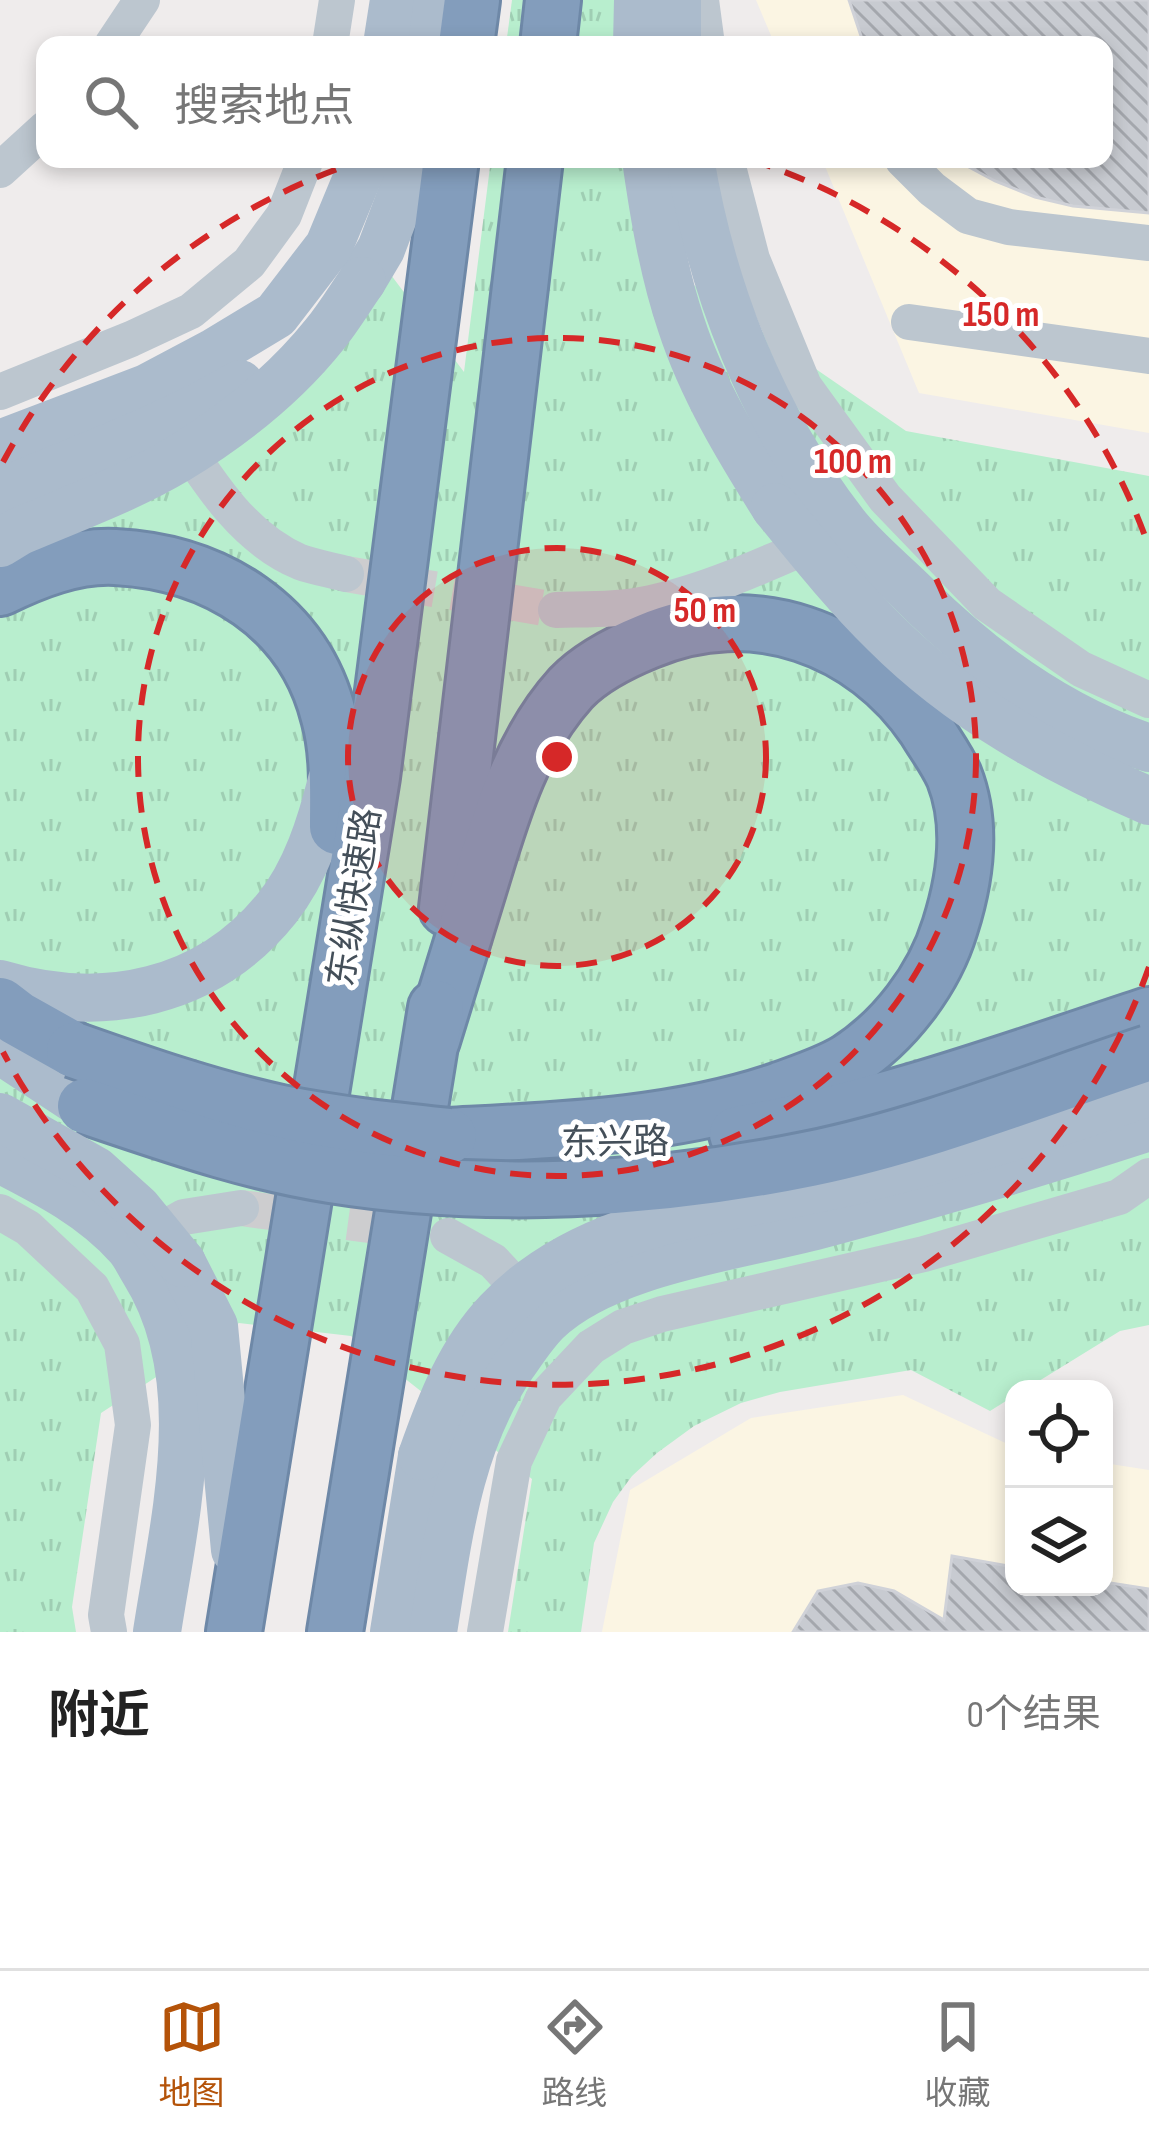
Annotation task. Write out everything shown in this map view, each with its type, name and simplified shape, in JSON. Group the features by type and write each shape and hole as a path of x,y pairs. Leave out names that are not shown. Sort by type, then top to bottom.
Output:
{"highway":[{"path":"467,36 472,0"},
{"path":"549,36 554,0"},
{"name":"东纵快速路","path":"237,1615 375,754 451,168"},
{"path":"335,1632 432,1040 534,168"},
{"path":"0,588 65,562 112,557 157,562 212,577 261,607 297,646 329,715 337,758 336,1010"},
{"path":"432,1040 517,776 548,718 574,686 634,646 705,624 745,623 808,636 853,657 884,679 911,708 954,777 963,818 965,861 947,939 935,967 898,1018 848,1061 806,1081 709,1110 554,1131 449,1136"},
{"name":"东兴路","path":"0,1005 74,1050 188,1089 279,1112 449,1136 625,1143 729,1136 782,1126 885,1100 1149,1015"},
{"name":"东兴路","path":"86,1106 188,1141 332,1175 473,1187 594,1189 812,1159 975,1114 1149,1053"}],"main road":[{"path":"388,36 394,0"},
{"path":"433,36 438,0"},
{"path":"637,36 638,0"},
{"path":"676,36 677,0"},
{"path":"0,444 147,388 276,315 329,246 361,168"},
{"path":"0,543 177,459 262,398 327,332 362,281 381,249 412,168"},
{"path":"647,168 658,239 681,326 725,422 775,508 886,634 943,684 1044,752 1149,801"},
{"path":"691,168 717,278 736,333 805,469 848,528 953,633 1042,698 1149,748"},
{"path":"0,493 214,400 300,342 362,281"},
{"path":"0,984 90,1000 153,990 193,976 224,957 278,907 300,872 337,758"},
{"path":"0,1050 86,1106"},
{"path":"0,1070 86,1106"},
{"path":"394,1632 422,1456 442,1401 487,1326 535,1279 572,1255 652,1223 860,1180 1039,1130 1149,1092"},
{"path":"0,1117 96,1171 137,1208 182,1263 214,1326 237,1615"},
{"path":"434,1632 458,1489 472,1442 499,1385 547,1319 586,1293 652,1265 1003,1175 1149,1127"},
{"path":"0,1159 70,1195 130,1248 157,1291 175,1339 183,1449 157,1632"}],"street":[{"path":"118,36 142,0"},
{"path":"331,36 337,0"},
{"path":"701,0 706,36"},
{"path":"0,170 36,136"},
{"path":"0,392 191,311 249,263 284,215 302,168"},
{"path":"728,168 752,259 804,386 885,498 987,604 1081,669 1149,700"},
{"path":"911,168 968,216 1009,227 1149,243"},
{"path":"909,322 1149,356"},
{"path":"147,388 210,485 262,541 301,562 346,574"},
{"path":"556,610 653,603 743,573 848,528"},
{"path":"485,1632 514,1461 544,1397 591,1347 623,1327 662,1314 924,1254 1119,1197 1149,1176"},
{"path":"130,1248 184,1217 241,1208"},
{"path":"0,1213 28,1228 92,1288 122,1344 133,1425 106,1615 110,1632"},
{"path":"448,1236 493,1261 547,1319"}],"shaded area":[{"path":"756,0 1149,0 1149,433 919,393 826,168 1113,168 1113,36 771,36"},
{"path":"903,1395 1005,1443 1005,1596 1113,1596 1113,1464 1149,1470 1149,1632 602,1632 630,1490 751,1418"}],"green space":[{"path":"512,0 622,0 620,36 507,36"},
{"path":"490,168 631,168 640,248 906,431 1149,476 1149,1325 1120,1331 1041,1380 1005,1380 1005,1402 990,1411 911,1370 741,1403 694,1426 657,1453 613,1502 594,1543 581,1632 508,1632 532,1479 351,1336 239,1323 101,1413 72,1607 76,1632 0,1632 0,550 145,498 391,275 464,372"}],"building":[{"path":"849,0 1149,0 1149,213 1073,206 1035,197 971,168 1113,168 1113,36 861,36"},
{"path":"952,1556 1005,1565 1005,1596 1113,1596 1113,1583 1149,1589 1149,1632 793,1632 818,1591 858,1583 894,1591 944,1620"}],"tunnel":[{"path":"346,574 556,610"},
{"path":"241,1208 421,1232"}]}
